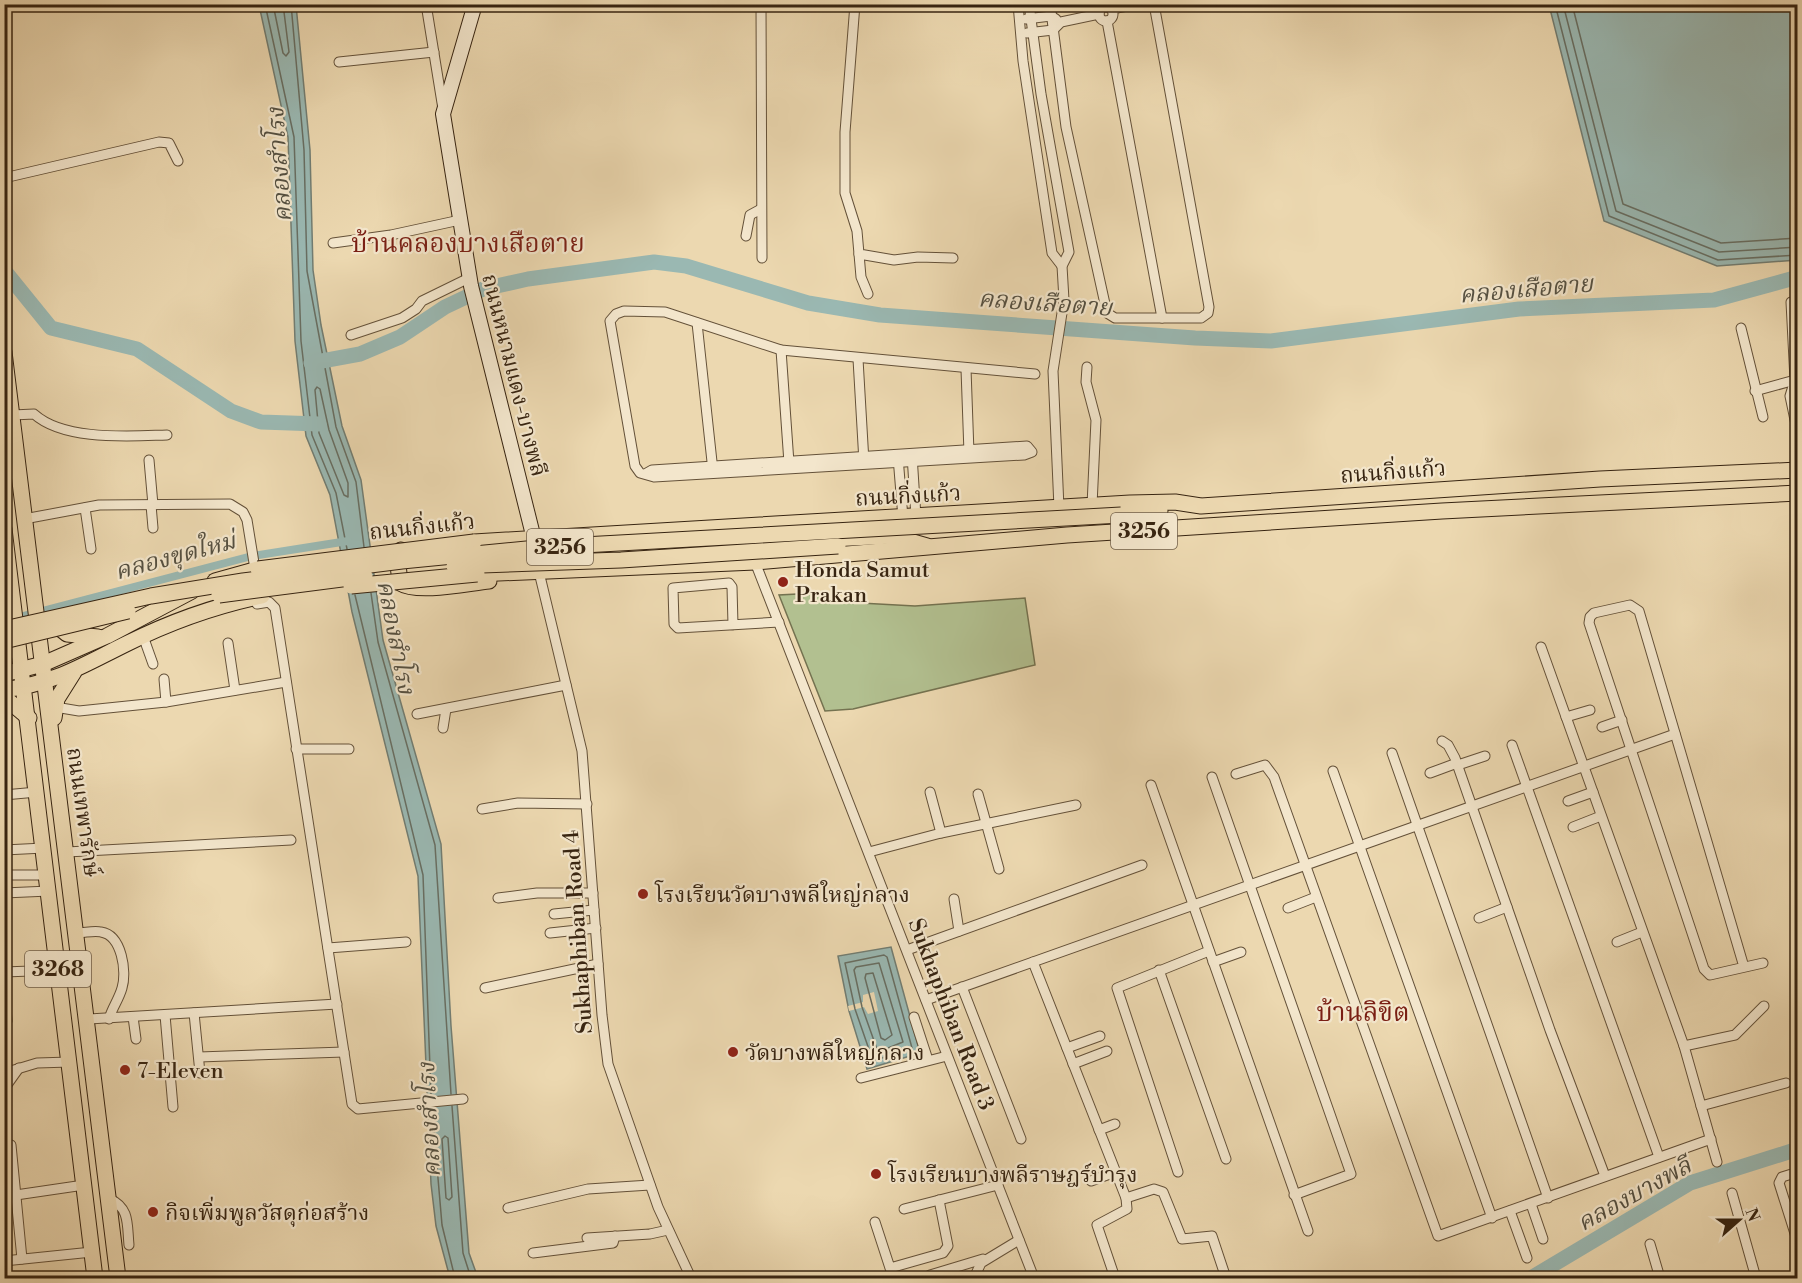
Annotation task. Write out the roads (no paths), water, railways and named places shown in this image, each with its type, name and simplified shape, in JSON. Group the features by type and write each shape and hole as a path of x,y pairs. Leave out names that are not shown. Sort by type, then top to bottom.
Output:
{"main road":[{"name":"ถนนหนามแดง-บางพลี","path":"475,4 443,114 470,282 525,538 538,554"},
{"name":"ถนนเทพารักษ์","path":"4,352 89,1019 118,1278"},
{"name":"ถนนกิ่งแก้ว","path":"42,659 107,636 185,594 256,566 474,542 1092,505 1168,502 1192,506 1600,479 1790,471"},
{"path":"1790,471 1792,493"},
{"name":"ถนนกิ่งแก้ว","path":"45,682 74,672 143,636 194,614 261,596 484,573 755,562 1067,535 1442,511 1792,493"},
{"name":"3256","path":"4,629 151,596 243,581 402,561 547,547 1121,515 1192,506"},
{"name":"ถนนเทพารักษ์","path":"4,529 29,718 95,1278"},
{"path":"525,538 492,533 420,541 405,547 397,555 400,583 410,588 421,588 489,581 532,572"},
{"name":"3256","path":"538,554 881,536 932,548"},
{"name":"3256","path":"4,641 168,603 410,570 457,565 621,560 914,542"},
{"path":"484,573 538,554"},
{"path":"33,592 51,621 60,630 78,637 107,636"},
{"path":"4,672 20,654"},
{"name":"3256","path":"4,690 24,679 42,659"},
{"name":"3256","path":"4,672 24,679 45,682"},
{"path":"52,736 55,707 74,672"},
{"path":"4,697 29,718"}],"street":[{"name":"ถนนหนามแดง-บางพลี","path":"426,4 443,114"},
{"path":"761,4 762,258"},
{"path":"855,4 845,132 845,193 857,231 861,277 868,294"},
{"path":"1018,4 1035,148 1052,253 1062,266"},
{"path":"1029,4 1050,151 1069,252 1062,266 1064,300 1053,371 1059,508"},
{"path":"1050,4 1066,127 1107,313 1115,318 1200,318 1208,314 1209,307 1154,4"},
{"path":"1021,33 1053,30 1061,22 1105,8 1137,4"},
{"path":"1105,8 1101,19 1107,21 1162,318"},
{"path":"1020,19 1051,16 1061,22"},
{"path":"339,62 434,52"},
{"path":"4,178 159,142 169,143 178,161"},
{"path":"1045,200 1060,198"},
{"path":"746,236 750,215 761,209"},
{"path":"333,243 391,235 460,220"},
{"path":"860,255 894,260 918,256 953,258"},
{"path":"351,335 402,318 416,309 422,301 470,282"},
{"path":"1791,302 1795,380 1790,396 1797,434"},
{"path":"969,454 1027,446 1032,452 1024,455 969,454 712,470 652,470 645,474 640,473 635,466 610,321 616,314 633,310 665,312 781,351 1035,374"},
{"path":"697,323 712,470"},
{"path":"1741,328 1763,417"},
{"path":"781,351 789,464"},
{"path":"858,359 864,460"},
{"path":"1087,367 1086,382 1094,406 1096,428 1092,505"},
{"path":"966,369 969,454"},
{"path":"1755,391 1795,380"},
{"path":"13,415 34,414 42,422 73,433 116,436 167,435"},
{"path":"909,517 913,479 912,457"},
{"path":"898,458 909,517"},
{"path":"149,460 153,528"},
{"path":"901,480 913,479"},
{"path":"24,519 85,508 230,504 243,512 247,520 256,566"},
{"path":"85,508 91,549"},
{"name":"Sukhaphiban Road 3","path":"755,562 1034,1278"},
{"name":"Sukhaphiban Road 4","path":"532,572 566,685 582,751 604,1043 611,1077 650,1185 691,1278"},
{"path":"733,625 732,588 729,583 673,588 675,624 678,628 733,625 779,622"},
{"path":"194,614 210,616 262,602 272,603 275,608 354,1107 463,1100"},
{"path":"1744,967 1639,611 1630,605 1590,617 1589,623 1704,969 1710,975 1763,963"},
{"path":"143,636 153,663"},
{"path":"228,644 235,690"},
{"path":"1541,647 1684,1046 1717,1162"},
{"path":"164,679 166,702"},
{"path":"55,707 79,711 166,702 286,682"},
{"path":"417,714 566,685"},
{"path":"443,728 446,709"},
{"path":"1566,717 1590,710"},
{"path":"1602,727 1622,720"},
{"path":"926,1000 1675,734"},
{"path":"1442,741 1448,746 1457,764 1605,1176"},
{"path":"1512,745 1659,1157"},
{"path":"296,749 349,749"},
{"path":"1392,753 1548,1198"},
{"path":"1430,773 1485,756"},
{"path":"1236,774 1265,765 1271,770 1436,1235 1440,1236 1492,1218 1711,1139"},
{"path":"1333,771 1492,1218"},
{"path":"1212,777 1351,1174 1294,1195"},
{"path":"1151,785 1308,1231"},
{"path":"4,795 37,792"},
{"path":"930,792 941,833"},
{"path":"1568,801 1593,792"},
{"path":"978,794 999,869"},
{"path":"482,810 518,803 587,804"},
{"path":"868,852 941,833 1076,805"},
{"path":"1573,827 1601,816"},
{"path":"67,852 291,840"},
{"path":"4,850 44,848"},
{"path":"907,950 1142,865"},
{"path":"4,875 47,875"},
{"path":"4,893 49,891"},
{"path":"498,898 537,893 593,893"},
{"path":"1288,908 1316,897"},
{"path":"954,899 959,931"},
{"path":"1479,918 1507,907"},
{"path":"554,914 594,910"},
{"path":"550,933 596,928"},
{"path":"77,933 102,932 112,938 122,956 125,975 122,989 109,1018"},
{"path":"1617,942 1642,932"},
{"path":"328,948 406,942"},
{"path":"1178,1172 1116,993 1121,985 1209,951"},
{"path":"1213,962 1241,952"},
{"path":"1034,962 1126,1198 1125,1211 1100,1221 1097,1225 1115,1278"},
{"path":"485,988 598,964"},
{"path":"4,972 58,970"},
{"path":"1159,970 1226,1159"},
{"path":"4,982 7,1022"},
{"path":"962,987 1021,1139"},
{"path":"89,1019 337,1004"},
{"path":"1684,1046 1735,1035 1752,1015 1764,1006"},
{"path":"194,1013 200,1073"},
{"path":"165,1015 173,1107"},
{"path":"134,1017 136,1038"},
{"path":"914,1017 928,1060"},
{"path":"1067,1048 1100,1036"},
{"path":"1073,1064 1107,1051"},
{"path":"199,1057 344,1052"},
{"path":"861,1078 947,1056"},
{"path":"4,1073 37,1063 70,1062"},
{"path":"4,1089 19,1068"},
{"path":"1701,1106 1786,1083"},
{"path":"1099,1130 1114,1124"},
{"path":"11,1145 22,1259"},
{"path":"1091,1181 1115,1172"},
{"path":"1797,1172 1782,1177 1779,1183 1797,1243"},
{"path":"16,1195 84,1185"},
{"path":"508,1208 588,1189 650,1185"},
{"path":"903,1209 998,1185"},
{"path":"1126,1198 1154,1189 1163,1192 1182,1239 1212,1236 1226,1278"},
{"path":"1732,1193 1756,1278"},
{"path":"110,1199 120,1204 125,1210 129,1245"},
{"path":"875,1222 890,1268 943,1253 948,1246 939,1200"},
{"path":"1531,1204 1543,1239"},
{"path":"1510,1211 1527,1258"},
{"path":"587,1238 668,1230"},
{"path":"532,1253 613,1243 615,1236"},
{"path":"930,1275 988,1257 1019,1240"},
{"path":"1650,1244 1660,1278"},
{"path":"4,1261 92,1252"},
{"path":"974,1278 977,1267 988,1257"}],"water":[{"name":"คลองสำโรง","path":"259,5 296,5 310,150 313,270 321,325 342,426 361,480 383,640 441,844 451,1026 469,1253 478,1278 450,1278 436,1226 431,1184 418,876 352,612 330,495 306,436 295,341 288,137"},
{"path":"1549,5 1797,5 1797,260 1717,266 1604,221"},
{"path":"891,947 920,1053 867,1069 849,1011 838,956"}],"waterway":[{"name":"คลองเสือตาย","path":"311,363 360,354 400,337 445,307 483,289 528,279 654,262 686,266 808,303 880,315 1195,338 1271,341 1519,309 1714,300 1798,277"},
{"path":"4,270 51,328 137,349 231,411 261,422 319,424"},
{"name":"คลองขุดใหม่","path":"4,621 252,556 348,541"},
{"name":"คลองบางพลี","path":"1531,1278 1690,1183 1798,1149"}],"place":[{"name":"Honda Samut Prakan","path":"783,582"},
{"name":"โรงเรียนวัดบางพลีใหญ่กลาง","path":"643,894"},
{"name":"วัดบางพลีใหญ่กลาง","path":"733,1052"},
{"name":"7-Eleven","path":"125,1070"},
{"name":"โรงเรียนบางพลีราษฎร์บำรุง","path":"876,1174"},
{"name":"กิจเพิ่มพูลวัสดุก่อสร้าง","path":"153,1212"}],"district":[{"name":"บ้านคลองบางเสือตาย","path":"468,243"},
{"name":"บ้านลิขิต","path":"1363,1012"}]}
